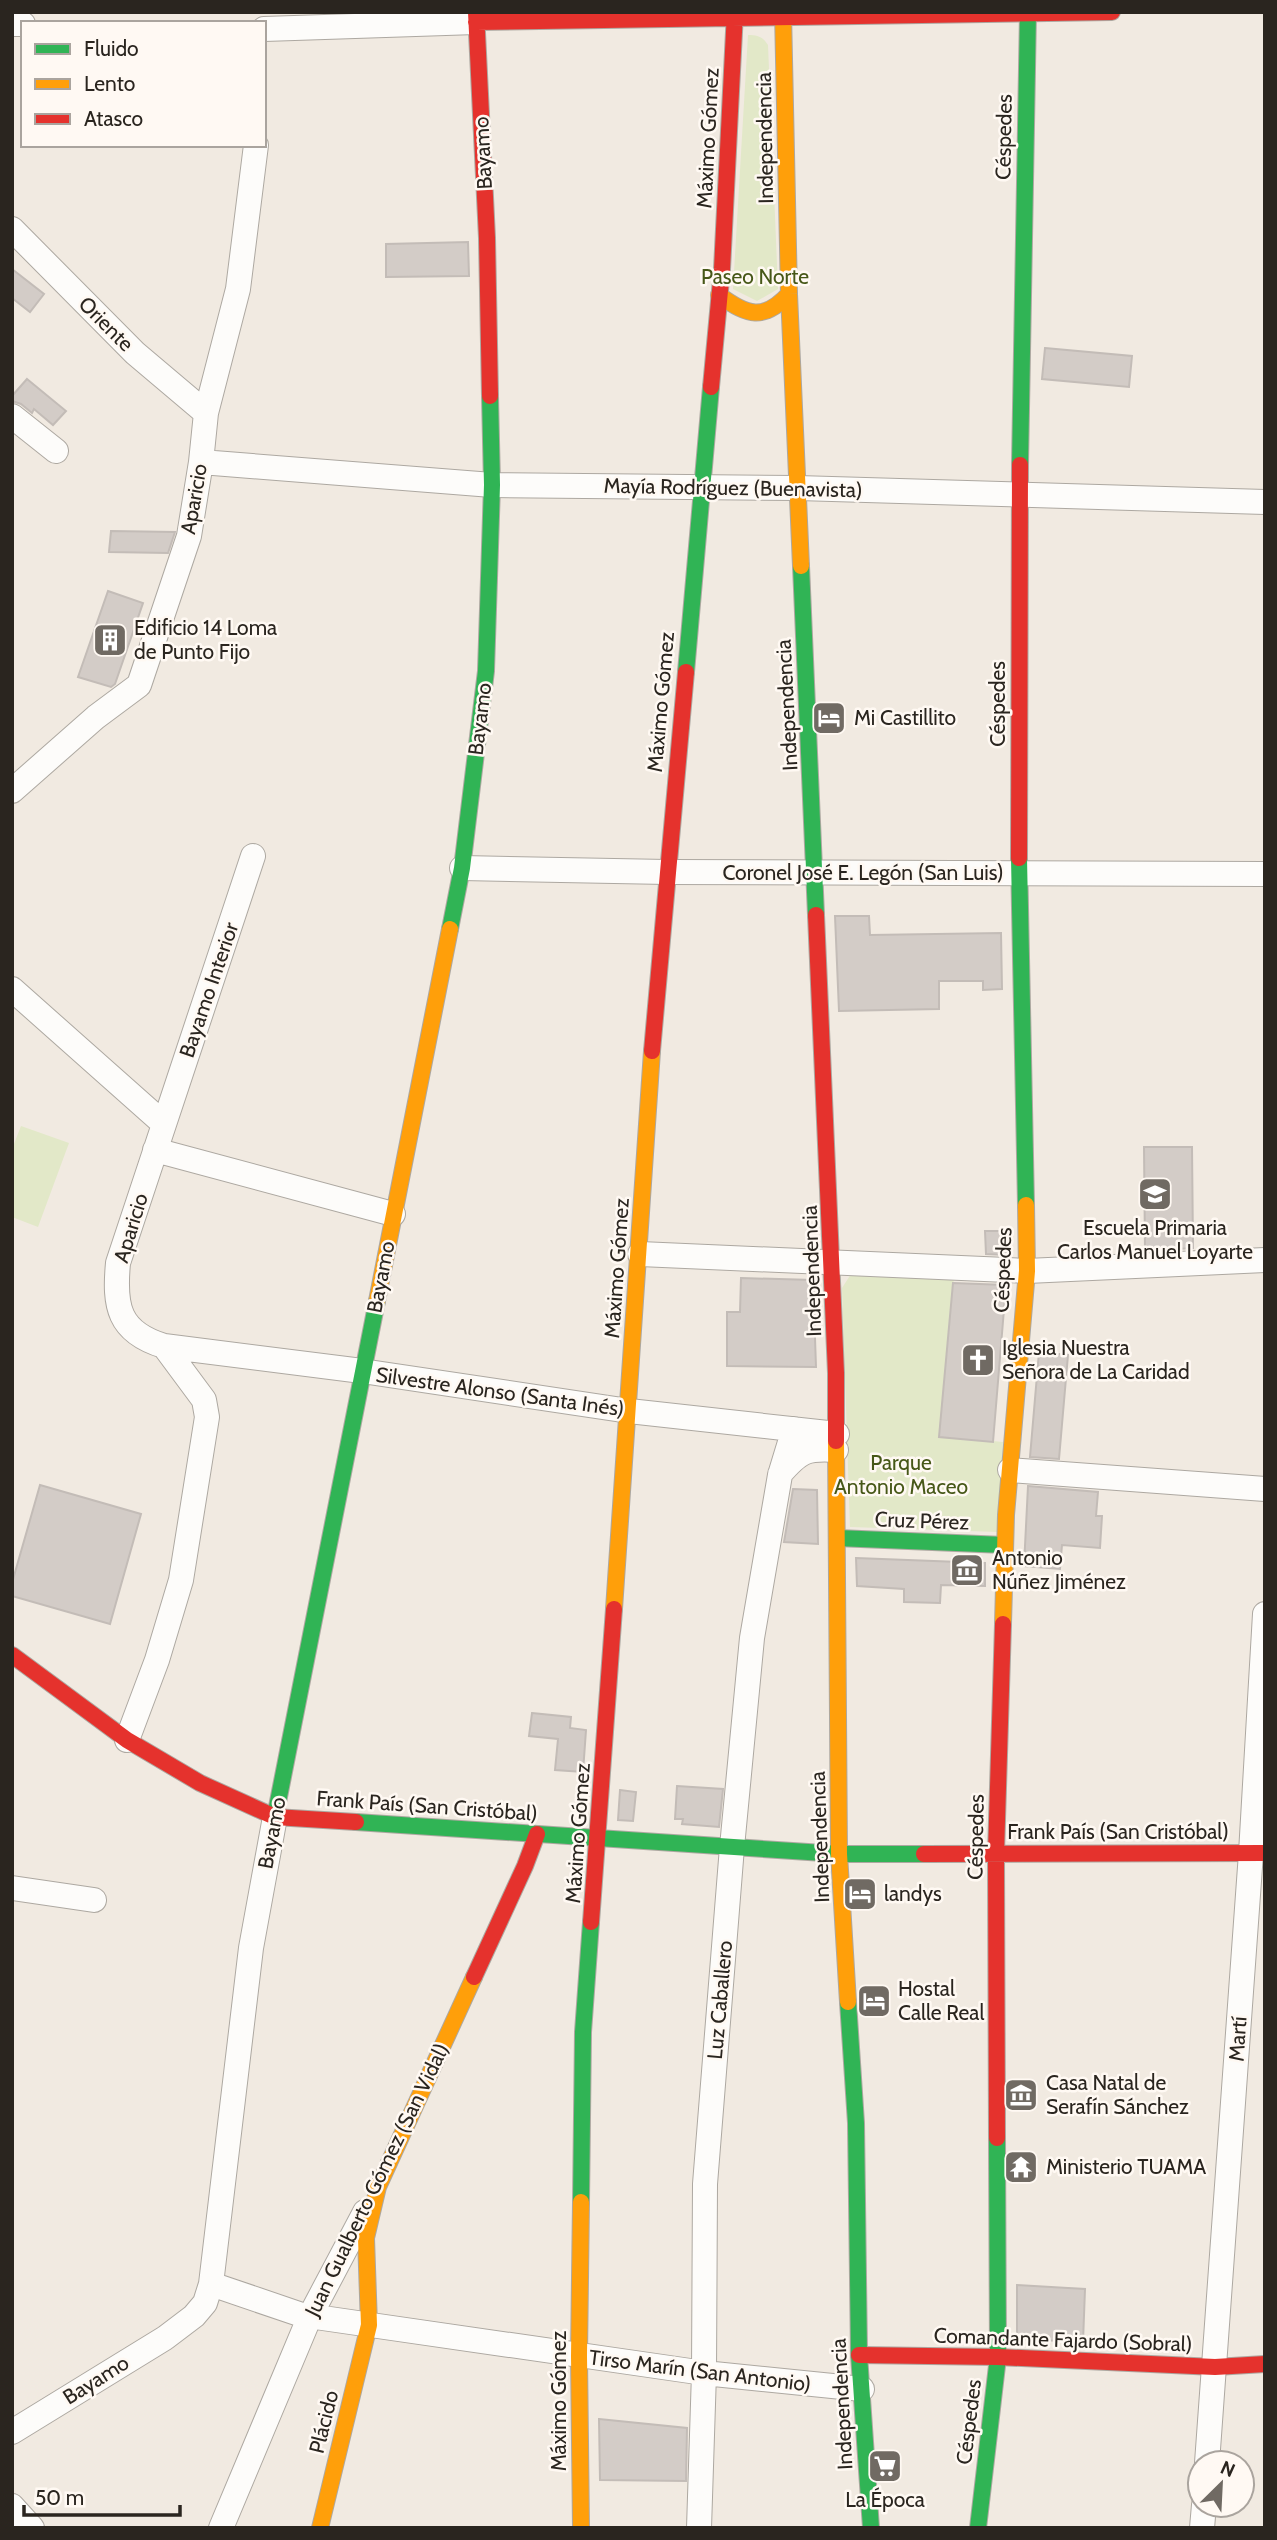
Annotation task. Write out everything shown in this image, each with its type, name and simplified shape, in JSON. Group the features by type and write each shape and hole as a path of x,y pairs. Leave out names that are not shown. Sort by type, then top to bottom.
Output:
{"street":[{"path":"266,29 476,17 1112,12"},
{"name":"Céspedes","path":"978,2528 998,2357 996,1853 1004,1545 1027,1270 1019,873 1019,494 1028,13"},
{"name":"Independencia","path":"783,14 789,294 833,1264 837,1442 839,1854 856,2123 859,2355 871,2528"},
{"name":"Máximo Gómez","path":"581,2528 579,2356 583,2032 640,1254 652,1048 719,295 735,15"},
{"name":"Bayamo","path":"12,2432 164,2338 194,2315 205,2302 211,2284 251,1948 462,868 486,671 492,485 487,238 476,17"},
{"name":"Aparicio","path":"12,791 96,717 139,685 189,536 206,413 238,289 256,147"},
{"name":"Oriente","path":"12,229 135,353 206,413"},
{"path":"719,295 735,307 760,312 774,310 789,294"},
{"path":"12,416 56,451"},
{"name":"Mayía Rodríguez (Buenavista)","path":"201,462 492,485 798,488 1265,502"},
{"name":"Bayamo Interior","path":"164,1124 253,856"},
{"name":"Coronel José E. Legón (San Luis)","path":"462,868 667,872 1265,874"},
{"path":"12,989 164,1124"},
{"name":"Aparicio","path":"127,1740 157,1660 181,1580 207,1417 204,1400 164,1346 137,1334 121,1315 115,1294 118,1262 164,1124"},
{"path":"155,1150 393,1214"},
{"path":"640,1254 1027,1270 1265,1260"},
{"name":"Silvestre Alonso (Santa Inés)","path":"164,1346 362,1371 629,1410 794,1429 837,1442"},
{"name":"Luz Caballero","path":"699,2528 704,2373 705,2184 732,1847 752,1637 779,1475 794,1429"},
{"path":"779,1475 796,1455 837,1442"},
{"path":"1010,1470 1265,1489"},
{"name":"Cruz Pérez","path":"837,1538 1004,1545"},
{"name":"Martí","path":"1209,2449 1258,1853 1265,1614"},
{"name":"Frank País (San Cristóbal)","path":"16,1666 127,1740 200,1783 275,1817 839,1854 1258,1853"},
{"name":"Juan Gualberto Gómez (San Vidal)","path":"221,2528 310,2316 378,2186 537,1835"},
{"path":"12,1888 94,1900"},
{"name":"Plácido","path":"320,2528 369,2325 366,2238 378,2186"},
{"name":"Tirso Marín (San Antonio)","path":"211,2284 310,2316 704,2373 862,2389"},
{"name":"Comandante Fajardo (Sobral)","path":"859,2355 998,2357 1215,2367 1265,2364"},
{"path":"12,2506 32,2528"}],"green space":[{"name":"Paseo Norte","path":"748,35 760,37 768,45 778,289 757,301 733,289"},
{"path":"21,1126 69,1143 38,1227 12,1217 12,1149"},
{"name":"Parque Antonio Maceo","path":"851,1274 954,1277 939,1436 1003,1442 998,1532 850,1527 842,1288"}],"building":[{"path":"468,242 469,276 386,277 386,244"},
{"path":"12,269 44,294 30,312 12,298"},
{"path":"1045,348 1132,356 1129,387 1042,379"},
{"path":"27,379 66,411 53,425 34,409 32,413 12,401 12,396"},
{"path":"111,531 175,532 168,553 109,552"},
{"name":"Edificio 14 Loma de Punto Fijo","path":"108,591 143,603 115,684 111,687 78,677"},
{"path":"835,916 869,916 870,935 1001,933 1002,989 983,990 983,981 939,981 939,1009 839,1011"},
{"name":"Escuela Primaria Carlos Manuel Loyarte","path":"1144,1147 1192,1147 1193,1248 1145,1251"},
{"path":"985,1231 1007,1231 1007,1255 986,1254"},
{"path":"741,1278 813,1280 816,1367 727,1366 727,1312 740,1312"},
{"name":"Iglesia Nuestra Señora de La Caridad","path":"953,1283 1006,1285 993,1442 939,1437"},
{"path":"1039,1352 1068,1355 1059,1459 1030,1457"},
{"path":"40,1485 141,1514 110,1624 12,1596 12,1583"},
{"path":"1028,1486 1098,1492 1096,1516 1102,1516 1100,1548 1062,1545 1060,1569 1024,1566"},
{"path":"793,1489 817,1490 818,1544 784,1542"},
{"path":"856,1558 985,1563 985,1586 941,1585 940,1603 904,1602 904,1589 857,1586"},
{"path":"532,1713 571,1717 570,1728 586,1730 583,1772 555,1770 558,1739 529,1736"},
{"path":"677,1786 723,1789 719,1827 682,1824 683,1819 675,1819"},
{"path":"620,1790 636,1792 633,1821 618,1820"},
{"path":"1017,2285 1085,2289 1083,2342 1017,2339"},
{"path":"599,2419 687,2428 686,2481 600,2480"}],"traffic: fast":[{"path":"1020,465 1028,12"},
{"path":"686,672 711,387"},
{"path":"450,929 462,868 486,671 492,485 490,396"},
{"path":"801,566 816,915"},
{"path":"1019,858 1026,1205"},
{"path":"275,1817 377,1301"},
{"path":"837,1538 1004,1545"},
{"path":"356,1822 839,1854 924,1854"},
{"path":"581,2202 583,2032 591,1922"},
{"path":"848,2002 856,2123 859,2355 871,2528"},
{"path":"978,2528 998,2357 997,2138"}],"traffic: slow":[{"path":"783,12 789,294 801,566"},
{"path":"719,295 738,308 763,312 780,303 789,294"},
{"path":"377,1301 450,929"},
{"path":"614,1609 652,1051"},
{"path":"1003,1624 1006,1515 1027,1271 1026,1205"},
{"path":"836,1441 839,1854 848,2002"},
{"path":"320,2528 369,2325 366,2238 378,2187 474,1977"},
{"path":"581,2202 581,2528"}],"traffic: jam":[{"path":"476,12 487,238 490,396"},
{"path":"711,387 722,269 735,12"},
{"path":"476,22 1112,12"},
{"path":"1019,858 1020,465"},
{"path":"652,1051 686,672"},
{"path":"816,915 836,1373 836,1441"},
{"path":"591,1922 614,1609"},
{"path":"997,2138 996,1853 1003,1624"},
{"path":"12,1655 127,1740 200,1783 275,1817 356,1822"},
{"path":"474,1977 537,1834"},
{"path":"924,1854 1265,1853"},
{"path":"859,2355 998,2357 1215,2367 1265,2364"}],"place":[{"name":"Edificio 14 Loma de Punto Fijo","path":"110,640"},
{"name":"Mi Castillito","path":"829,718"},
{"name":"Escuela Primaria Carlos Manuel Loyarte","path":"1155,1194"},
{"name":"Iglesia Nuestra Señora de La Caridad","path":"978,1360"},
{"name":"Antonio Núñez Jiménez","path":"967,1570"},
{"name":"landys","path":"860,1894"},
{"name":"Hostal Calle Real","path":"874,2001"},
{"name":"Casa Natal de Serafín Sánchez","path":"1021,2095"},
{"name":"Ministerio TUAMA","path":"1021,2167"},
{"name":"La Época","path":"885,2466"}]}
